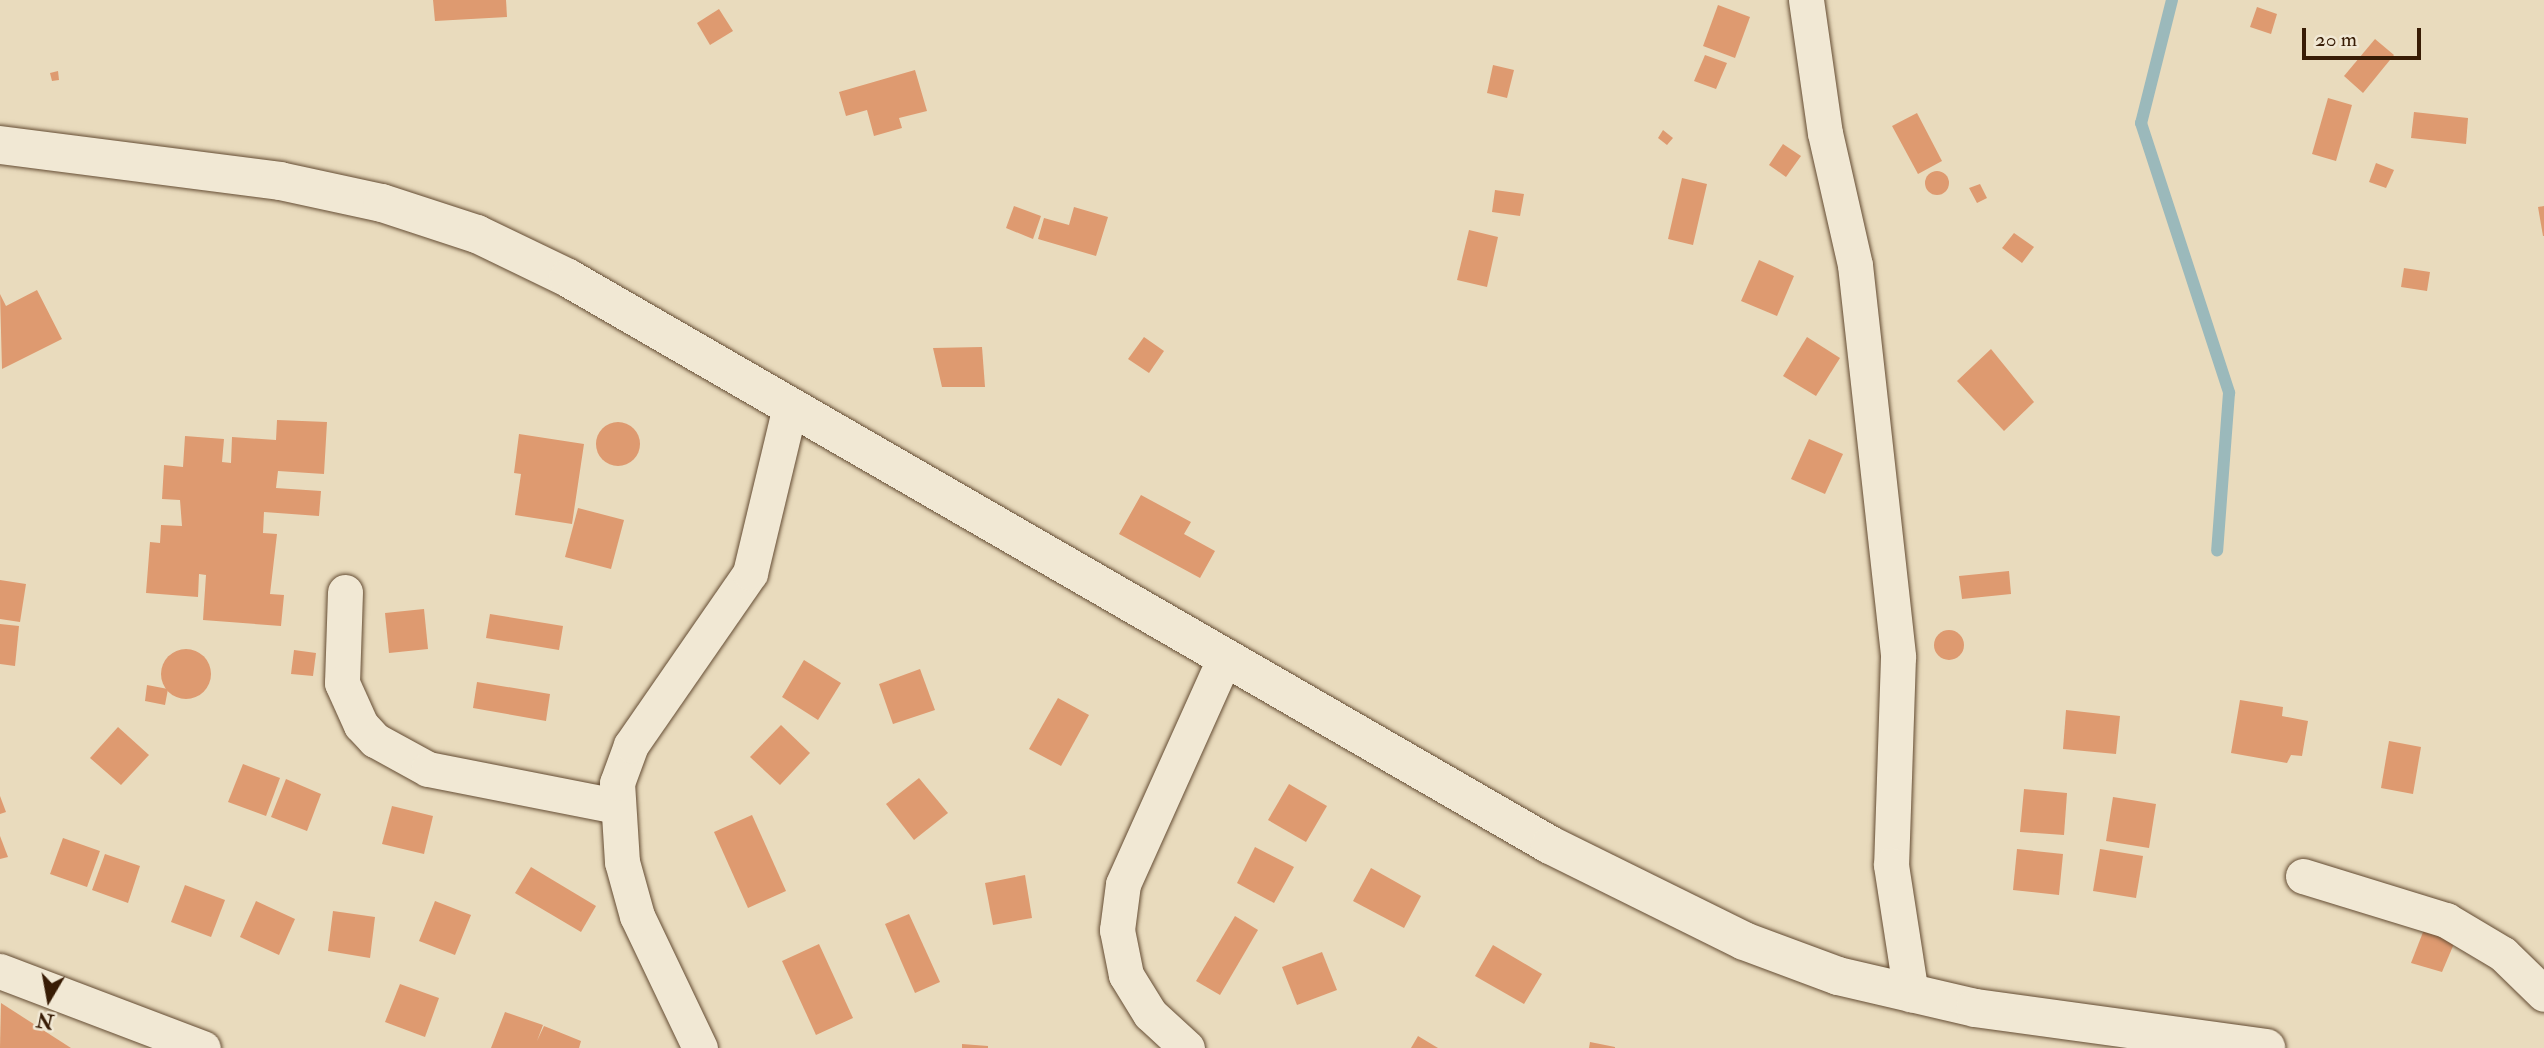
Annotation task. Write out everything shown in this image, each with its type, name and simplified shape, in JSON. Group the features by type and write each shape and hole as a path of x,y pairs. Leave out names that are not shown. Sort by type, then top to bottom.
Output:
{"street":[{"path":"1806,0 1825,133 1855,265 1898,657 1891,865 1911,995"},
{"path":"0,145 280,181 382,203 477,234 568,278 1550,845 1707,923 1838,976 1911,995 2266,1048"},
{"path":"700,1048 637,916 622,862 616,806 617,783 631,745 750,573 790,407"},
{"path":"345,592 342,683 361,725 375,740 428,769 616,806"},
{"path":"1187,1048 1150,1014 1126,975 1117,930 1123,884 1225,657"},
{"path":"2303,876 2446,919 2503,954 2544,994"},
{"path":"0,971 203,1048"}],"building":[{"path":"433,0 506,0 507,17 435,21"},
{"path":"1718,5 1750,17 1735,58 1703,46"},
{"path":"2257,7 2277,14 2271,34 2250,27"},
{"path":"719,9 733,31 710,45 697,23"},
{"path":"2375,39 2394,55 2363,93 2344,76"},
{"path":"1705,55 1727,63 1716,89 1694,81"},
{"path":"1493,65 1514,70 1507,98 1487,93"},
{"path":"915,70 927,111 899,118 902,128 874,136 867,110 846,116 839,92"},
{"path":"58,71 59,80 52,81 50,73"},
{"path":"2328,98 2352,105 2336,161 2312,154"},
{"path":"2414,112 2468,118 2466,144 2411,138"},
{"path":"1917,113 1942,161 1918,174 1892,126"},
{"path":"1663,130 1673,138 1667,145 1658,138"},
{"path":"1783,144 1801,156 1786,177 1769,165"},
{"path":"2376,163 2394,170 2386,188 2369,182"},
{"path":"1937,171 1948,178 1949,183 1942,194 1937,195 1926,188 1925,183 1932,172"},
{"path":"1682,178 1707,184 1693,245 1668,239"},
{"path":"1980,184 1987,198 1977,203 1969,188"},
{"path":"1495,190 1524,194 1520,216 1492,212"},
{"path":"1014,206 1041,216 1033,239 1006,228"},
{"path":"2544,206 2544,236 2543,236 2538,207"},
{"path":"1074,207 1108,217 1096,256 1038,239 1044,218 1069,225"},
{"path":"1469,230 1498,237 1487,287 1457,280"},
{"path":"2014,233 2034,247 2022,263 2002,248"},
{"path":"1759,260 1794,276 1777,316 1741,301"},
{"path":"2404,268 2430,272 2427,291 2401,287"},
{"path":"37,290 62,339 2,369 0,294 6,306"},
{"path":"1144,337 1164,351 1149,373 1128,359"},
{"path":"1807,337 1840,358 1816,396 1783,376"},
{"path":"982,347 985,387 942,387 933,348"},
{"path":"1991,349 2034,402 2004,431 1957,381"},
{"path":"277,420 327,422 324,474 278,471 276,488 321,491 319,516 264,512 263,533 277,534 270,594 284,595 281,626 203,620 206,575 199,574 198,597 146,593 150,542 160,543 161,525 182,526 180,500 162,499 164,465 183,467 185,436 224,439 222,462 231,463 232,437 276,440"},
{"path":"618,422 633,429 640,444 633,459 618,466 603,459 596,444 603,429"},
{"path":"519,434 584,444 572,524 515,515 521,474 514,473"},
{"path":"1809,439 1843,454 1825,494 1791,479"},
{"path":"1141,495 1191,522 1184,534 1215,551 1200,578 1119,534"},
{"path":"578,508 624,520 611,569 565,557"},
{"path":"2009,571 2011,594 1962,599 1959,576"},
{"path":"0,580 26,584 20,622 0,619"},
{"path":"424,609 428,649 389,653 385,613"},
{"path":"490,614 563,626 559,650 486,638"},
{"path":"0,624 19,626 15,666 0,664"},
{"path":"1949,630 1960,634 1964,645 1960,656 1949,660 1938,656 1934,645 1938,634"},
{"path":"186,649 203,657 211,674 203,691 186,699 169,691 161,674 169,657"},
{"path":"294,650 316,653 313,676 291,674"},
{"path":"804,660 841,683 818,720 782,697"},
{"path":"920,669 935,710 893,724 879,684"},
{"path":"477,682 550,694 546,721 473,708"},
{"path":"147,685 168,689 165,705 145,701"},
{"path":"1058,698 1089,715 1061,766 1029,749"},
{"path":"2240,700 2283,707 2282,716 2308,721 2302,756 2291,755 2287,763 2231,753"},
{"path":"2066,710 2120,716 2116,754 2063,749"},
{"path":"781,725 810,753 780,785 750,757"},
{"path":"118,727 149,755 121,785 90,758"},
{"path":"2389,741 2421,747 2413,794 2381,788"},
{"path":"243,764 280,778 266,816 228,802"},
{"path":"919,778 948,813 914,840 886,804"},
{"path":"286,779 321,794 307,831 271,817"},
{"path":"1289,784 1327,806 1306,842 1268,820"},
{"path":"2024,789 2067,793 2064,835 2020,832"},
{"path":"0,796 6,812 0,814"},
{"path":"2113,797 2156,804 2149,848 2106,841"},
{"path":"392,806 433,816 424,854 382,844"},
{"path":"752,815 786,891 748,908 714,832"},
{"path":"0,836 8,857 0,859"},
{"path":"63,838 100,851 87,887 50,874"},
{"path":"1255,847 1294,867 1274,903 1237,883"},
{"path":"2017,849 2063,854 2059,895 2013,890"},
{"path":"2100,849 2143,856 2136,898 2093,891"},
{"path":"105,854 140,866 128,903 92,890"},
{"path":"531,867 596,906 581,932 515,893"},
{"path":"1371,868 1421,896 1404,928 1353,901"},
{"path":"1025,875 1032,918 993,925 985,883"},
{"path":"185,885 225,900 211,937 171,922"},
{"path":"256,901 295,919 279,955 240,937"},
{"path":"435,901 471,915 455,955 419,941"},
{"path":"333,911 375,917 370,958 328,951"},
{"path":"909,914 940,982 915,993 885,924"},
{"path":"1235,916 1258,930 1220,995 1196,981"},
{"path":"2425,927 2456,939 2442,972 2411,963"},
{"path":"819,944 853,1018 816,1035 782,961"},
{"path":"1493,945 1542,974 1524,1004 1475,976"},
{"path":"1322,952 1337,990 1297,1005 1282,967"},
{"path":"400,984 439,998 425,1037 385,1022"},
{"path":"1,1003 71,1048 0,1048"},
{"path":"505,1012 543,1025 537,1041 544,1026 581,1041 579,1048 491,1048"},
{"path":"1418,1036 1438,1048 1411,1048"},
{"path":"1590,1042 1615,1047 1615,1048 1589,1048"},
{"path":"962,1044 988,1046 988,1048 962,1048"}],"waterway":[{"path":"2172,0 2141,123 2229,393 2217,551"}]}
